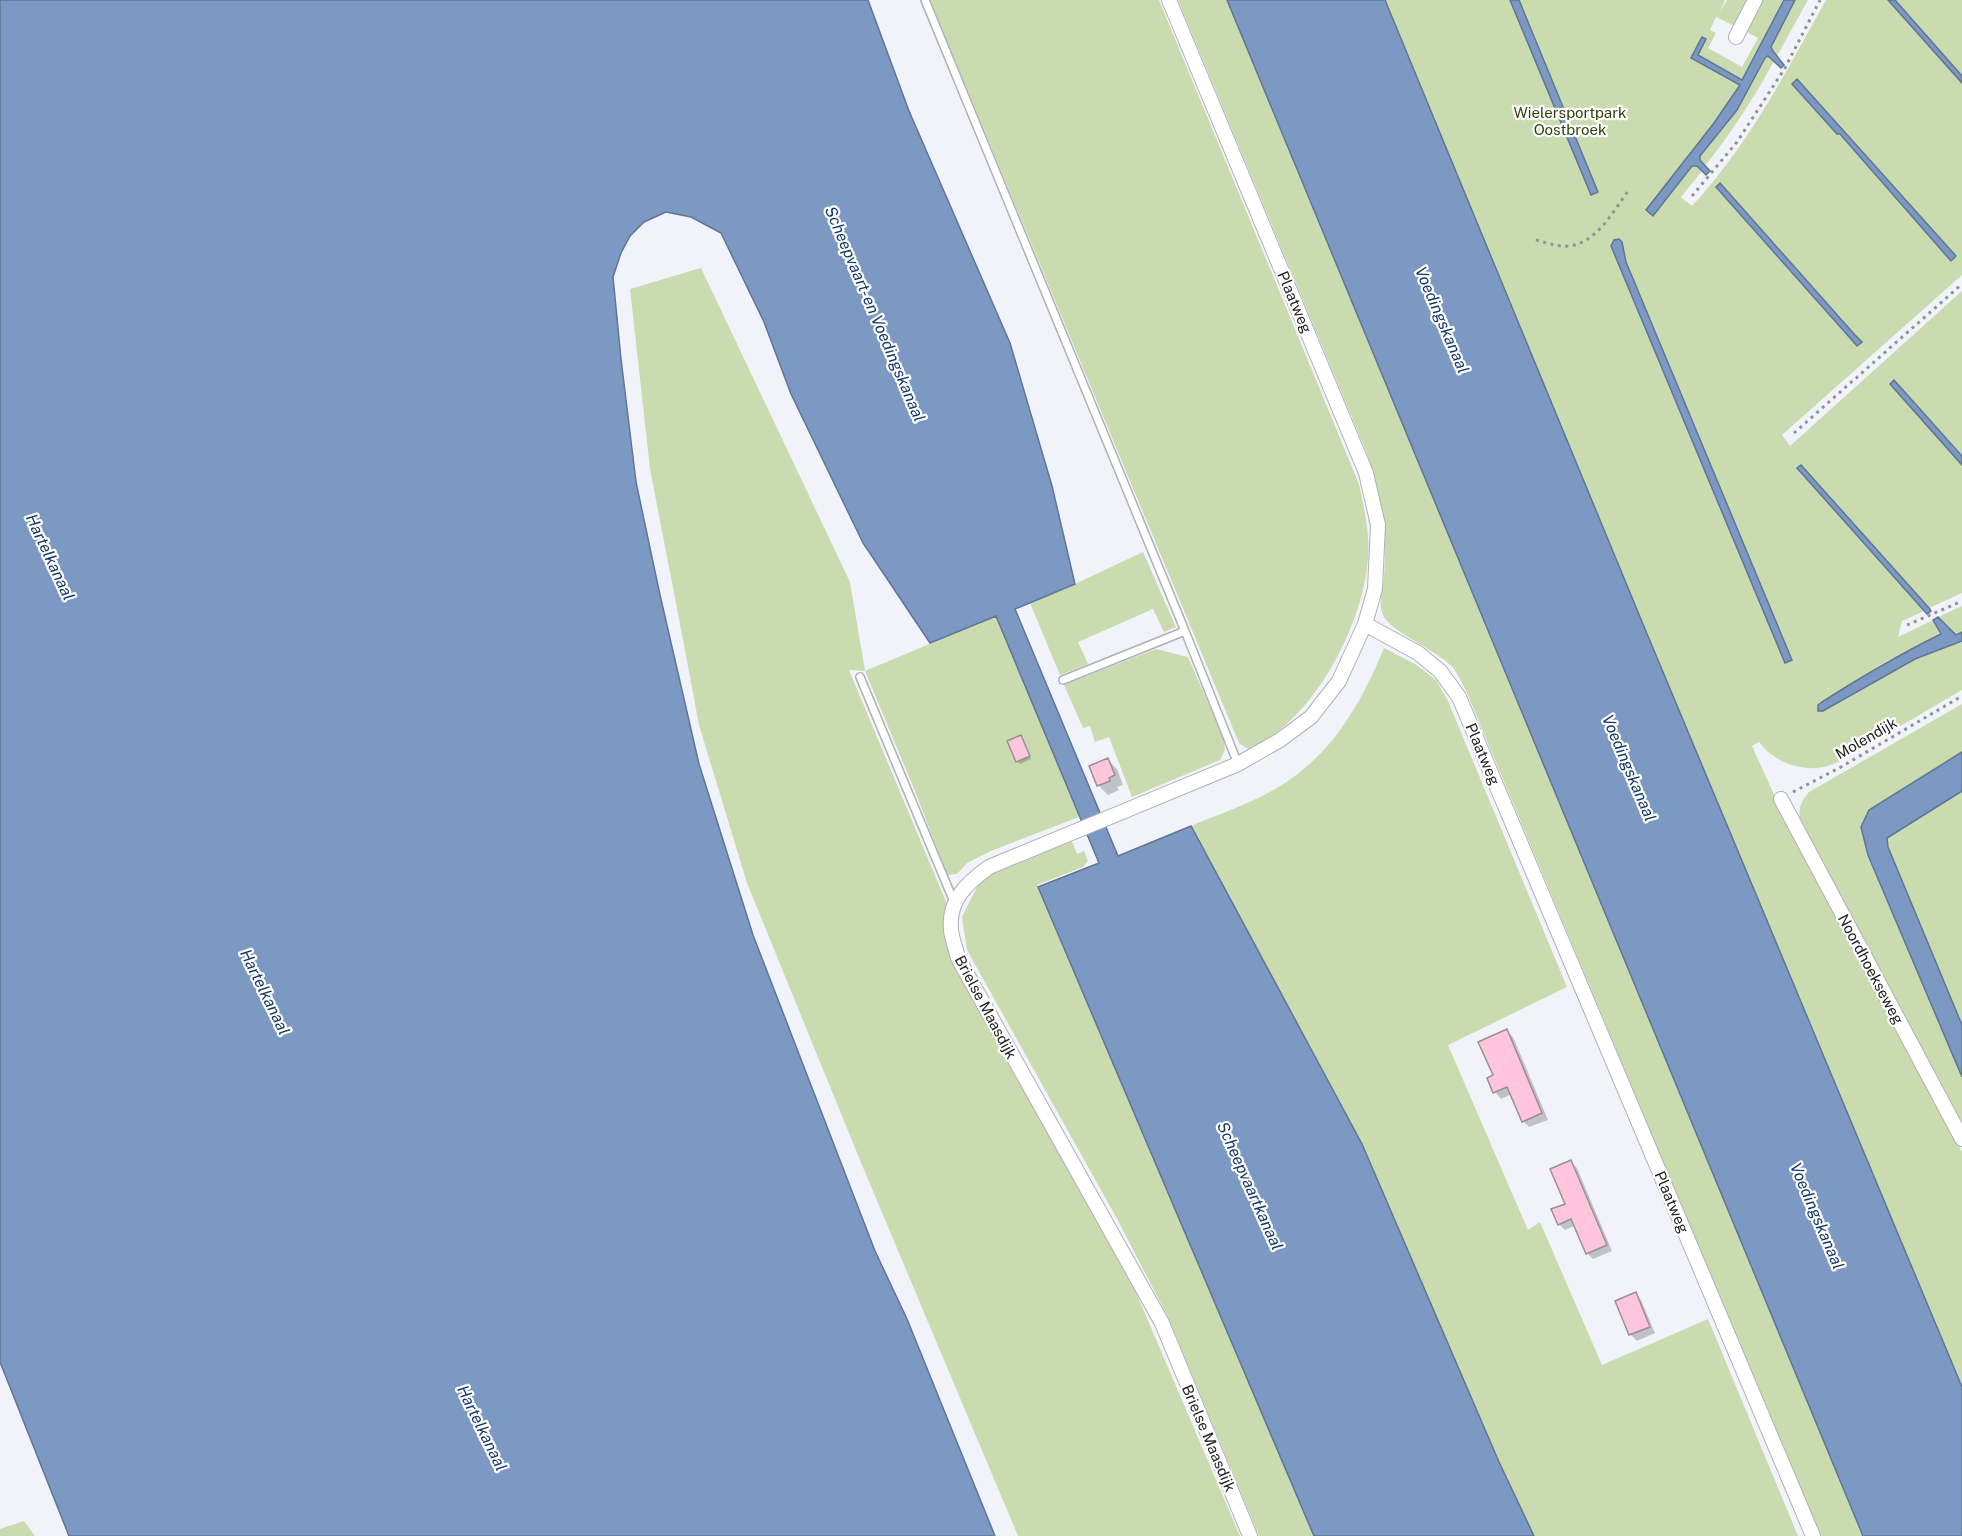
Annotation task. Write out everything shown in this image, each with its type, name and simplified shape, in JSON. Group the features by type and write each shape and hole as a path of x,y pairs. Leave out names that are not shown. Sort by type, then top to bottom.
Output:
{"street":[{"name":"Plaatweg","path":"1169,0 1366,473 1378,525 1375,589 1365,624 1418,652 1440,671 1459,697 1813,1536"},
{"path":"1736,37 1755,0"},
{"path":"954,902 969,882 989,867 1238,764 1280,740 1311,717 1339,681 1365,624"},
{"name":"Noordhoekseweg","path":"1781,799 1962,1139"},
{"name":"Brielse Maasdijk","path":"954,902 951,929 958,958 1162,1323 1250,1536"}],"lane":[{"path":"925,0 1238,764"},
{"path":"1063,680 1185,631"},
{"path":"860,677 954,902"}],"path":[{"path":"1692,196 1743,133 1785,68 1820,0"},
{"path":"1536,240 1557,246 1582,243 1599,230 1629,190"},
{"path":"1794,433 1962,284"},
{"path":"1907,625 1962,601"},
{"name":"Molendijk","path":"1781,799 1841,767 1962,696"}],"green space":[{"path":"930,0 1159,0 1359,484 1365,511 1368,557 1364,583 1357,612 1345,640 1331,668 1294,717 1272,736 1248,749 1239,743"},
{"path":"1178,0 1227,0 1863,1536 1820,1536 1461,681 1447,662 1397,630 1384,617 1381,602 1385,559 1384,527 1376,483 1366,451"},
{"name":"Wielersportpark Oostbroek","path":"1385,0 1725,0 1720,12 1727,0 1749,0 1735,26 1716,17 1710,30 1716,33 1708,48 1742,67 1758,38 1745,31 1761,0 1784,0 1742,80 1697,55 1695,60 1740,85 1692,166 1697,165 1702,171 1681,197 1692,206 1731,159 1765,108 1826,0 1888,0 1962,83 1962,275 1782,435 1790,446 1962,291 1962,456 1894,380 1890,384 1962,465 1962,593 1929,608 1801,465 1797,468 1924,611 1902,621 1898,637 1933,620 1941,634 1885,662 1822,702 1853,694 1915,659 1962,641 1962,690 1839,762 1825,767 1809,768 1792,765 1770,754 1759,742 1752,746 1782,812 1962,1152 1962,1387","holes":["1797,80 1956,256 1951,260 1837,134 1813,107","1720,183 1861,342 1857,346 1716,187"]},
{"path":"1795,0 1808,0 1777,56 1771,47"},
{"path":"1895,0 1962,0 1962,76"},
{"path":"1768,56 1774,61 1766,75 1733,128 1705,166 1700,156 1737,110"},
{"path":"701,268 850,582 865,671 849,670 947,904 944,930 1126,1269 1240,1536 1018,1536 862,1165 747,883 699,725 650,469 630,289"},
{"path":"1143,552 1176,627 1164,632 1153,609 1078,642 1088,664 1060,675 1030,603"},
{"path":"1962,606 1962,632 1956,635 1938,617"},
{"path":"996,616 1079,817 991,851 967,863 957,874 947,875 865,671"},
{"path":"1384,648 1415,664 1436,680 1448,701 1567,987 1448,1045 1528,1230 1540,1222 1602,1365 1708,1319 1798,1536 1534,1536 1499,1462 1362,1144 1191,826 1246,804 1279,787 1319,756 1335,737 1362,696"},
{"path":"1156,649 1188,657 1224,739 1225,750 1220,760 1132,797 1109,737 1095,742 1090,726 1083,728 1064,685"},
{"path":"1962,704 1962,752 1869,810 1868,855 1962,1077 1962,1128 1802,828 1800,813 1801,805 1809,792"},
{"path":"1962,791 1962,1025 1888,847 1887,838"},
{"path":"1071,839 1077,854 1084,851 1088,861 1083,867 1037,885 1314,1536 1259,1536 1168,1317 1116,1217 967,950 962,917 979,883 990,875"},
{"path":"24,1521 35,1536 0,1536 0,1529"}],"water":[{"path":"0,0 868,0 909,111 1010,343 1052,486 1075,584 1015,609 1118,856 1191,826 1362,1144 1499,1462 1534,1536 1314,1536 1038,887 1099,863 996,616 930,643 863,543 791,394 764,322 721,233 691,217 666,212 644,222 630,236 621,253 613,277 636,482 699,764 753,935 875,1251 907,1319 995,1536 69,1536 0,1362"},
{"name":"Voedingskanaal","path":"1227,0 1385,0 1962,1387 1962,1536 1863,1536"},
{"path":"1510,0 1519,0 1598,192 1591,195"},
{"path":"1784,0 1795,0 1771,47 1784,65 1781,68 1768,56 1765,58 1737,110 1700,156 1700,160 1710,171 1706,175 1697,166 1692,166 1653,216 1646,210 1714,123 1740,85 1691,58 1702,37 1706,39 1698,55 1742,80"},
{"path":"1888,0 1895,0 1962,76 1962,83"},
{"path":"1797,79 1956,256 1951,261 1840,134 1837,134 1792,84"},
{"path":"1720,183 1862,342 1857,346 1716,187"},
{"path":"1619,239 1622,242 1626,262 1792,660 1785,663 1611,246 1614,240"},
{"path":"1894,380 1962,456 1962,465 1890,384"},
{"path":"1801,465 1931,611 1927,614 1797,468"},
{"path":"1938,617 1956,635 1962,632 1962,641 1915,659 1823,711 1818,711 1818,705 1837,693 1941,634 1933,620"},
{"path":"1962,752 1962,791 1887,838 1888,847 1962,1025 1962,1077 1868,855 1861,827 1869,810"}],"building":[{"path":"1021,735 1030,756 1016,762 1007,741"},
{"path":"1108,758 1115,775 1109,778 1110,781 1097,786 1089,766"},
{"path":"1507,1029 1542,1113 1522,1122 1507,1087 1493,1093 1487,1078 1493,1075 1478,1042"},
{"path":"1571,1160 1607,1245 1586,1254 1571,1219 1558,1225 1551,1209 1565,1204 1550,1169"},
{"path":"1636,1292 1650,1327 1629,1335 1615,1301"}],"water label":[{"name":"Scheepvaart- en Voedingskanaal","path":"875,314"},
{"name":"Hartelkanaal","path":"50,557"},
{"name":"Hartelkanaal","path":"265,992"},
{"name":"Scheepvaartkanaal","path":"1250,1186"},
{"name":"Hartelkanaal","path":"482,1428"}]}
